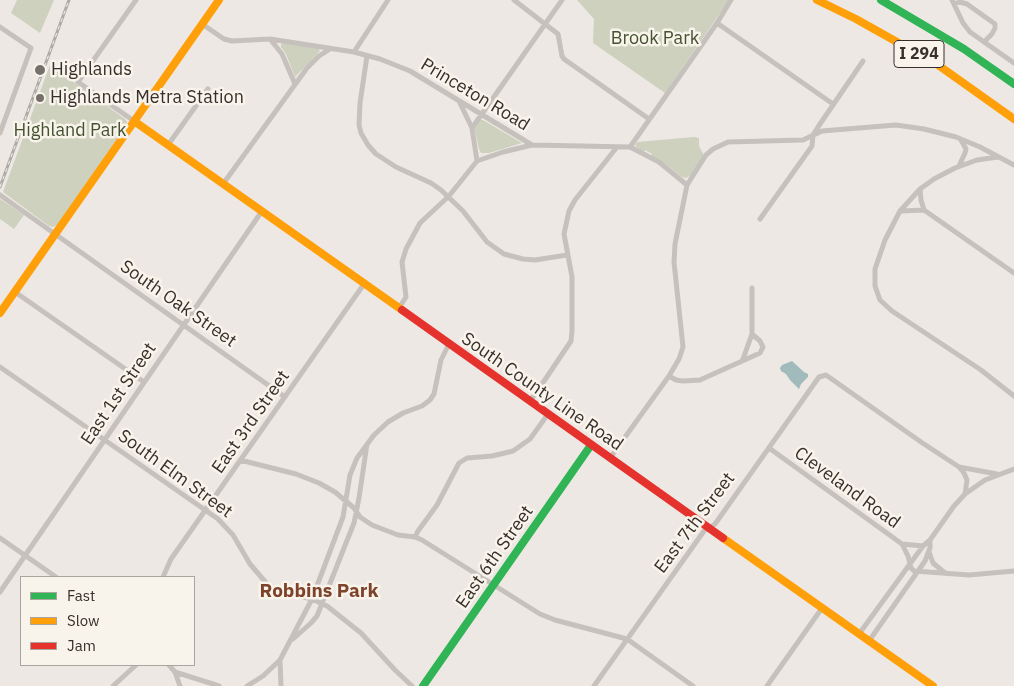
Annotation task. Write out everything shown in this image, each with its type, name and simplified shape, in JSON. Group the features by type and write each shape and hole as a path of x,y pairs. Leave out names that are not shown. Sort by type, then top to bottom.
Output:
{"main road":[{"path":"0,313 219,0"},
{"name":"I 294","path":"818,0 938,65 1014,119"},
{"name":"I 294","path":"881,0 964,49 1014,84"},
{"name":"South County Line Road","path":"134,121 933,686"},
{"name":"East 6th Street","path":"423,686 591,445"}],"street":[{"path":"134,121 78,82 136,0"},
{"path":"354,52 388,0"},
{"path":"514,0 558,34 564,59 650,119"},
{"path":"472,128 562,0"},
{"path":"630,147 731,0"},
{"path":"984,42 992,34 995,24 967,4 953,2 963,23 970,32 984,42 1014,62"},
{"path":"717,23 833,104"},
{"name":"Princeton Road","path":"202,24 224,39 270,40 354,52 380,59 410,71 532,145 630,147 659,162 687,185"},
{"path":"0,27 31,48 0,133"},
{"path":"270,40 282,54 295,84"},
{"path":"223,184 307,68 319,56 330,49"},
{"path":"367,56 358,125 368,145 386,161 432,183 449,196 487,242 504,254 535,260 567,254"},
{"path":"760,219 812,146 813,135 863,61"},
{"path":"168,145 208,89"},
{"path":"460,103 472,128 477,161"},
{"path":"610,458 680,359 683,346 674,262 675,244 687,185 706,155 713,148 728,142 803,140 822,132 896,125 924,129 961,139 1014,165"},
{"path":"959,167 966,153 961,139"},
{"path":"399,308 406,297 402,262 406,249 420,223 449,196 477,161 532,145"},
{"path":"528,400 534,396 571,341 572,277 564,234 569,211 575,200 617,147"},
{"path":"998,157 977,160 959,167 934,178 920,189 900,212 885,240 875,269 875,286 880,300 892,311 981,370 1014,396"},
{"path":"920,189 924,210 1014,273"},
{"name":"South Oak Street","path":"0,195 285,397"},
{"path":"900,212 924,210"},
{"name":"East 1st Street","path":"0,592 262,211"},
{"name":"East 3rd Street","path":"164,576 170,560 204,510 364,284"},
{"path":"743,359 752,334 752,288"},
{"path":"15,292 144,382"},
{"path":"669,376 683,381 700,380 743,359 760,353 764,347 760,340 752,334"},
{"path":"247,686 263,676 280,660 312,599 343,517 353,466 367,443 388,422 403,413 422,406 430,400 434,394 441,360 449,344"},
{"name":"South Elm Street","path":"0,366 227,527 250,564 268,585 280,592 323,603 361,633 412,686"},
{"name":"East 7th Street","path":"594,686 704,531 715,524 819,377 826,375 916,439 959,466"},
{"path":"415,537 437,505 459,463 467,458 492,456 514,451 530,440 548,414"},
{"path":"290,641 311,623 323,603 357,514 367,443"},
{"name":"Cleveland Road","path":"769,448 902,544 908,556 909,565"},
{"path":"240,460 308,478 335,492 354,508 357,514 364,520 386,531 415,537 425,542 527,607 555,620 627,639 693,686"},
{"path":"959,466 997,474"},
{"path":"959,466 966,480 965,494"},
{"path":"859,634 923,546 930,540 950,511 965,494 985,480 1014,469"},
{"path":"0,538 55,576"},
{"path":"930,540 929,552 933,563 945,573"},
{"path":"902,544 923,546"},
{"path":"869,641 929,552"},
{"path":"909,565 917,572 969,575 1014,572"},
{"path":"767,686 822,608"},
{"path":"280,660 281,684"},
{"path":"113,686 135,666"},
{"path":"170,666 175,672 180,686"},
{"path":"175,672 218,686"}],"green space":[{"path":"17,0 54,0 40,33 11,13"},
{"name":"Brook Park","path":"577,0 729,0 665,93 593,43 594,19"},
{"path":"283,43 318,48 320,51 295,77 286,54 281,47"},
{"name":"Highland Park","path":"50,65 127,122 57,225 53,227 3,192"},
{"path":"480,120 522,143 489,153 481,153 475,131"},
{"path":"699,138 699,146 704,155 691,175 686,178 651,156 652,154 645,150 644,153 635,146 637,142"},
{"path":"0,199 24,215 14,229 0,219"}],"water":[{"path":"792,361 808,374 808,377 799,389 780,368 782,365"}],"railway":[{"path":"0,187 69,0"}],"traffic: fast":[{"path":"881,0 964,49 1014,84"},
{"path":"423,686 591,445"}],"traffic: slow":[{"path":"0,313 219,0"},
{"path":"817,0 856,19 938,65 1014,119"},
{"path":"134,121 402,310"},
{"path":"723,538 933,686"}],"traffic: jam":[{"path":"402,310 723,538"}],"place":[{"name":"Highlands","path":"40,70"},
{"name":"Highlands Metra Station","path":"40,98"}],"district":[{"name":"Robbins Park","path":"319,592"}]}
